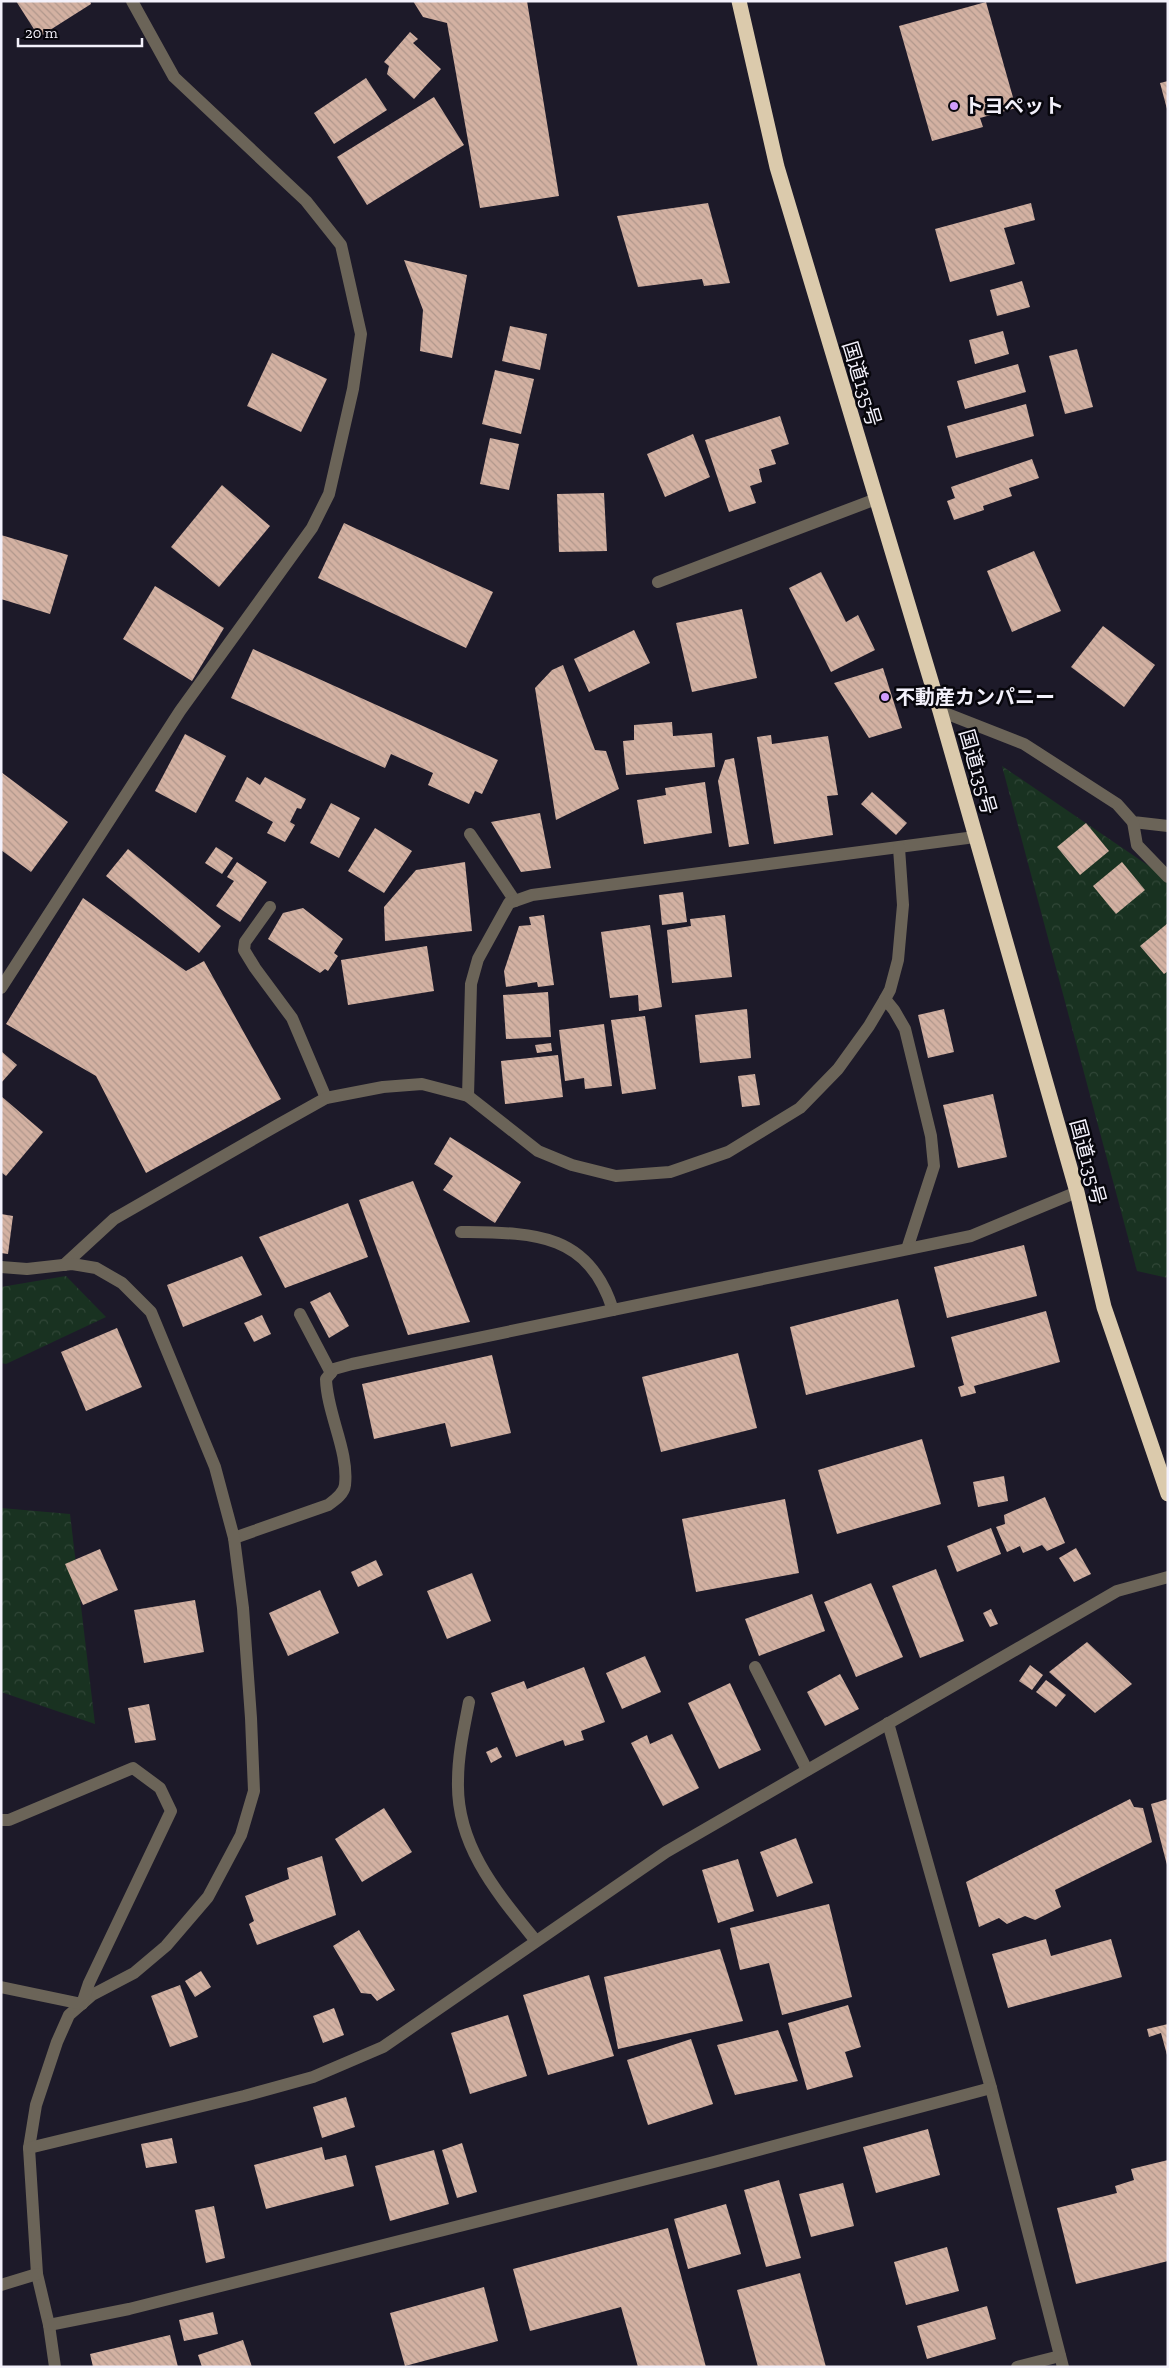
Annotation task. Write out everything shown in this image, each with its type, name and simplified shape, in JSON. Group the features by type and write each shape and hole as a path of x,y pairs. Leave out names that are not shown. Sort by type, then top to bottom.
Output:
{"highway":[{"name":"国道135号","path":"739,1 777,167 940,711 1077,1192 1104,1307 1168,1494"}],"street":[{"path":"1,988 180,711 312,528 329,494 353,389 361,334 341,245 306,201 174,77 132,1"},
{"path":"658,582 876,499"},
{"path":"940,711 1024,744 1117,804 1133,822 1136,844 1168,877"},
{"path":"1133,822 1168,826"},
{"path":"470,834 515,901"},
{"path":"468,1096 472,984 478,959 509,903 532,895 975,837"},
{"path":"64,1265 114,1219 326,1098 383,1087 422,1084 468,1096 538,1151 572,1166 616,1176 670,1172 728,1152 800,1108 838,1070 885,1000 890,990 899,951 903,905 899,848"},
{"path":"270,906 245,942 244,950 254,968 292,1018 326,1098"},
{"path":"885,1000 894,1010 905,1029 931,1136 934,1166 907,1249"},
{"path":"234,1538 328,1505 339,1498 345,1486 344,1461 326,1394 326,1379 334,1369 971,1236 1077,1192"},
{"path":"462,1232 516,1233 554,1240 576,1252 596,1274 607,1294 612,1310"},
{"path":"1,1267 27,1269 72,1264 96,1268 122,1283 151,1312 215,1467 234,1538 243,1608 254,1791 240,1835 208,1897 166,1946 134,1973 92,1995 69,2015 36,2105 29,2148 37,2274 49,2325 55,2367"},
{"path":"300,1314 331,1373"},
{"path":"29,2148 244,2096 314,2077 383,2047 666,1852 1118,1591 1168,1577"},
{"path":"756,1668 807,1770"},
{"path":"469,1702 460,1748 458,1783 462,1819 475,1857 495,1890 536,1941"},
{"path":"888,1723 991,2088 1061,2361 1017,2367"},
{"path":"1,1820 9,1820 133,1768 160,1788 171,1811 88,1983 82,2004"},
{"path":"1,1987 82,2004"},
{"path":"49,2325 129,2309 710,2163 991,2088"},
{"path":"1,2285 37,2274"}],"green space":[{"path":"1002,766 1168,879 1168,1278 1137,1271"},
{"path":"66,1276 106,1317 6,1364 1,1363 1,1287"},
{"path":"1,1508 70,1514 95,1724 1,1692"}],"building":[{"path":"16,1 90,1 91,4 39,37"},
{"path":"413,1 527,1 559,196 480,208 447,23 423,17"},
{"path":"986,2 1016,108 980,118 983,127 932,141 899,26"},
{"path":"410,32 418,39 413,43 441,69 414,99 387,74 389,66 384,62"},
{"path":"366,78 387,110 334,144 314,113"},
{"path":"1168,81 1168,109 1167,109 1160,83"},
{"path":"434,97 464,145 367,205 337,157"},
{"path":"708,203 730,283 704,286 702,279 638,287 617,216"},
{"path":"1031,203 1035,220 1004,228 1015,264 950,282 935,229"},
{"path":"404,260 467,275 452,358 420,351 423,310"},
{"path":"1022,281 1030,307 997,316 990,290"},
{"path":"510,326 547,334 540,370 502,361"},
{"path":"1003,331 1009,354 975,364 969,340"},
{"path":"1077,349 1093,407 1065,414 1049,356"},
{"path":"272,353 327,379 301,432 247,406"},
{"path":"1018,364 1026,392 965,409 957,381"},
{"path":"495,370 534,379 521,434 482,424"},
{"path":"1026,404 1034,436 956,458 947,426"},
{"path":"780,416 789,444 771,450 776,464 759,469 762,482 750,486 756,503 729,512 705,440"},
{"path":"693,434 710,477 665,497 647,454"},
{"path":"490,438 519,444 509,490 480,484"},
{"path":"1032,459 1039,478 1009,488 1012,496 983,506 984,510 954,520 947,501 955,498 951,487"},
{"path":"222,485 270,526 219,587 171,547"},
{"path":"604,493 607,551 559,552 557,494"},
{"path":"344,523 493,592 466,648 318,578"},
{"path":"1,535 68,555 50,614 1,599"},
{"path":"1034,551 1061,611 1012,632 987,571"},
{"path":"821,572 846,622 858,615 875,650 831,672 789,588"},
{"path":"155,586 224,628 192,681 123,639"},
{"path":"742,609 757,678 692,692 676,623"},
{"path":"1103,626 1155,665 1124,707 1071,667"},
{"path":"634,630 650,663 589,692 574,659"},
{"path":"253,649 498,760 482,794 475,791 469,804 428,785 433,773 391,754 385,768 231,698"},
{"path":"563,665 595,750 606,751 619,789 556,820 535,688 552,670"},
{"path":"883,668 902,728 869,738 834,683"},
{"path":"672,722 673,736 712,733 715,767 626,775 623,741 634,740 634,725"},
{"path":"185,734 226,756 196,813 155,791"},
{"path":"771,735 772,744 828,736 838,795 827,796 833,835 774,844 757,737"},
{"path":"734,758 749,844 729,847 718,781 725,760"},
{"path":"1,772 68,822 31,872 1,850"},
{"path":"247,777 260,785 265,777 306,799 301,809 297,808 290,822 295,825 285,842 267,833 273,822 235,801"},
{"path":"705,782 712,833 644,844 637,800 666,795 665,788"},
{"path":"872,792 907,823 896,835 861,804"},
{"path":"331,803 360,818 339,858 310,843"},
{"path":"540,813 551,868 521,872 491,822"},
{"path":"1086,823 1109,851 1080,875 1057,847"},
{"path":"375,828 412,851 384,893 348,871"},
{"path":"216,847 233,858 222,874 205,863"},
{"path":"128,849 221,926 199,953 106,876"},
{"path":"237,862 267,882 240,922 216,906 234,881 227,877"},
{"path":"465,862 472,931 385,941 384,907 416,870"},
{"path":"1122,862 1145,890 1116,914 1093,886"},
{"path":"683,892 687,922 662,925 659,895"},
{"path":"83,898 186,971 204,961 281,1099 146,1173 96,1076 6,1024"},
{"path":"303,908 343,939 334,953 338,956 328,971 325,969 320,973 268,939 283,913"},
{"path":"544,915 554,985 538,987 537,982 506,987 504,971 519,926 531,925 529,917"},
{"path":"725,915 732,977 672,983 667,930 691,926 690,919"},
{"path":"1168,923 1168,971 1164,974 1140,946"},
{"path":"650,925 662,1007 639,1011 638,995 610,998 601,932"},
{"path":"427,946 434,991 348,1005 341,960"},
{"path":"548,992 551,1037 506,1039 503,995"},
{"path":"747,1009 751,1058 700,1063 695,1015"},
{"path":"944,1009 954,1052 928,1058 918,1015"},
{"path":"645,1016 656,1089 622,1094 611,1020"},
{"path":"604,1024 612,1086 585,1089 584,1078 565,1081 559,1030"},
{"path":"551,1043 552,1051 537,1053 535,1045"},
{"path":"1,1051 17,1065 1,1083"},
{"path":"558,1055 563,1097 505,1104 501,1061"},
{"path":"755,1074 760,1105 742,1107 738,1076"},
{"path":"993,1094 1007,1157 958,1168 943,1105"},
{"path":"1,1096 43,1132 6,1176 1,1172"},
{"path":"450,1137 521,1182 495,1223 443,1190 453,1176 434,1164"},
{"path":"413,1181 470,1322 408,1335 359,1200"},
{"path":"348,1203 368,1257 285,1288 259,1237"},
{"path":"1,1214 13,1216 8,1254 1,1253"},
{"path":"1024,1245 1037,1296 947,1318 934,1267"},
{"path":"242,1256 262,1295 183,1327 167,1285"},
{"path":"330,1292 349,1326 329,1338 310,1302"},
{"path":"898,1299 915,1367 806,1395 790,1327"},
{"path":"1046,1311 1060,1362 974,1386 976,1393 961,1397 958,1387 964,1385 951,1337"},
{"path":"262,1315 271,1334 254,1342 244,1323"},
{"path":"117,1328 142,1387 86,1411 61,1352"},
{"path":"738,1353 757,1428 661,1452 642,1377"},
{"path":"492,1355 511,1433 451,1447 445,1423 374,1439 362,1384"},
{"path":"922,1439 941,1504 837,1534 818,1470"},
{"path":"1004,1476 1008,1501 978,1507 973,1482"},
{"path":"1045,1497 1065,1543 1047,1551 1042,1545 1023,1553 1020,1546 1007,1552 996,1527 1005,1524 1004,1515"},
{"path":"785,1499 799,1573 696,1592 682,1519"},
{"path":"991,1528 1001,1554 957,1572 947,1546"},
{"path":"1076,1548 1091,1574 1074,1582 1059,1558"},
{"path":"100,1549 118,1590 83,1605 65,1564"},
{"path":"376,1560 383,1575 358,1587 351,1572"},
{"path":"936,1569 964,1641 920,1658 892,1586"},
{"path":"472,1573 491,1621 447,1639 427,1591"},
{"path":"871,1583 903,1657 856,1677 824,1602"},
{"path":"320,1590 339,1633 288,1656 269,1613"},
{"path":"812,1594 825,1631 759,1656 745,1619"},
{"path":"195,1600 204,1652 144,1663 134,1610"},
{"path":"991,1609 998,1624 990,1627 983,1613"},
{"path":"1087,1642 1132,1684 1095,1713 1049,1672"},
{"path":"645,1656 661,1692 622,1709 606,1673"},
{"path":"1030,1665 1043,1675 1032,1690 1019,1681"},
{"path":"584,1667 605,1722 581,1731 584,1740 565,1746 563,1740 516,1757 491,1693 524,1681 527,1689"},
{"path":"840,1674 859,1709 825,1726 807,1692"},
{"path":"1046,1680 1066,1695 1056,1707 1036,1692"},
{"path":"730,1683 761,1750 719,1769 688,1703"},
{"path":"149,1704 156,1740 135,1743 128,1708"},
{"path":"672,1734 699,1788 663,1806 631,1743 647,1735 650,1744"},
{"path":"497,1747 502,1757 491,1763 486,1752"},
{"path":"1130,1799 1134,1807 1143,1808 1152,1842 1055,1890 1061,1907 1035,1920 1025,1916 1007,1924 999,1918 979,1927 966,1882"},
{"path":"1168,1799 1168,1865 1167,1865 1151,1804"},
{"path":"384,1808 412,1852 362,1882 335,1839"},
{"path":"796,1838 813,1883 777,1897 760,1852"},
{"path":"322,1856 336,1915 257,1945 249,1924 254,1921 245,1896 289,1879 287,1868"},
{"path":"738,1859 754,1911 718,1923 702,1870"},
{"path":"829,1904 852,1997 782,2015 769,1963 740,1970 730,1928"},
{"path":"359,1930 395,1990 377,2001 371,1994 361,1993 333,1946"},
{"path":"1046,1939 1051,1956 1111,1939 1122,1977 1008,2008 992,1954"},
{"path":"720,1949 743,2021 618,2049 604,1977"},
{"path":"201,1971 211,1987 195,1997 185,1981"},
{"path":"589,1975 614,2056 548,2075 523,1995"},
{"path":"180,1985 198,2037 170,2047 151,1996"},
{"path":"848,2005 861,2047 845,2052 853,2077 807,2090 788,2023"},
{"path":"334,2008 344,2035 323,2043 313,2016"},
{"path":"508,2015 527,2076 470,2094 451,2033"},
{"path":"1168,2024 1167,2055 1161,2033 1149,2037 1147,2029"},
{"path":"778,2030 798,2081 735,2095 717,2045"},
{"path":"691,2039 713,2104 648,2125 627,2060"},
{"path":"346,2097 355,2127 322,2138 313,2107"},
{"path":"928,2129 940,2175 876,2193 863,2147"},
{"path":"172,2138 177,2163 146,2168 141,2144"},
{"path":"462,2143 477,2192 457,2198 442,2150"},
{"path":"322,2147 325,2160 346,2155 354,2186 266,2209 254,2165"},
{"path":"434,2150 449,2204 390,2221 375,2166"},
{"path":"1168,2160 1168,2261 1076,2284 1057,2208 1117,2193 1115,2186 1134,2180 1131,2169"},
{"path":"779,2180 801,2258 766,2267 744,2190"},
{"path":"843,2183 854,2226 811,2237 799,2194"},
{"path":"726,2204 741,2254 688,2269 674,2219"},
{"path":"214,2206 225,2258 206,2263 195,2210"},
{"path":"668,2228 706,2367 638,2367 621,2307 530,2331 513,2269"},
{"path":"947,2247 959,2291 906,2305 894,2262"},
{"path":"800,2273 826,2367 758,2367 737,2290"},
{"path":"484,2287 498,2341 405,2366 390,2313"},
{"path":"987,2306 996,2339 927,2359 917,2326"},
{"path":"213,2312 218,2334 184,2341 179,2320"},
{"path":"170,2335 178,2367 93,2367 90,2354"},
{"path":"243,2340 252,2367 202,2367 198,2355"}],"place":[{"name":"トヨペット","path":"954,106"},
{"name":"不動産カンパニー","path":"885,697"}]}
